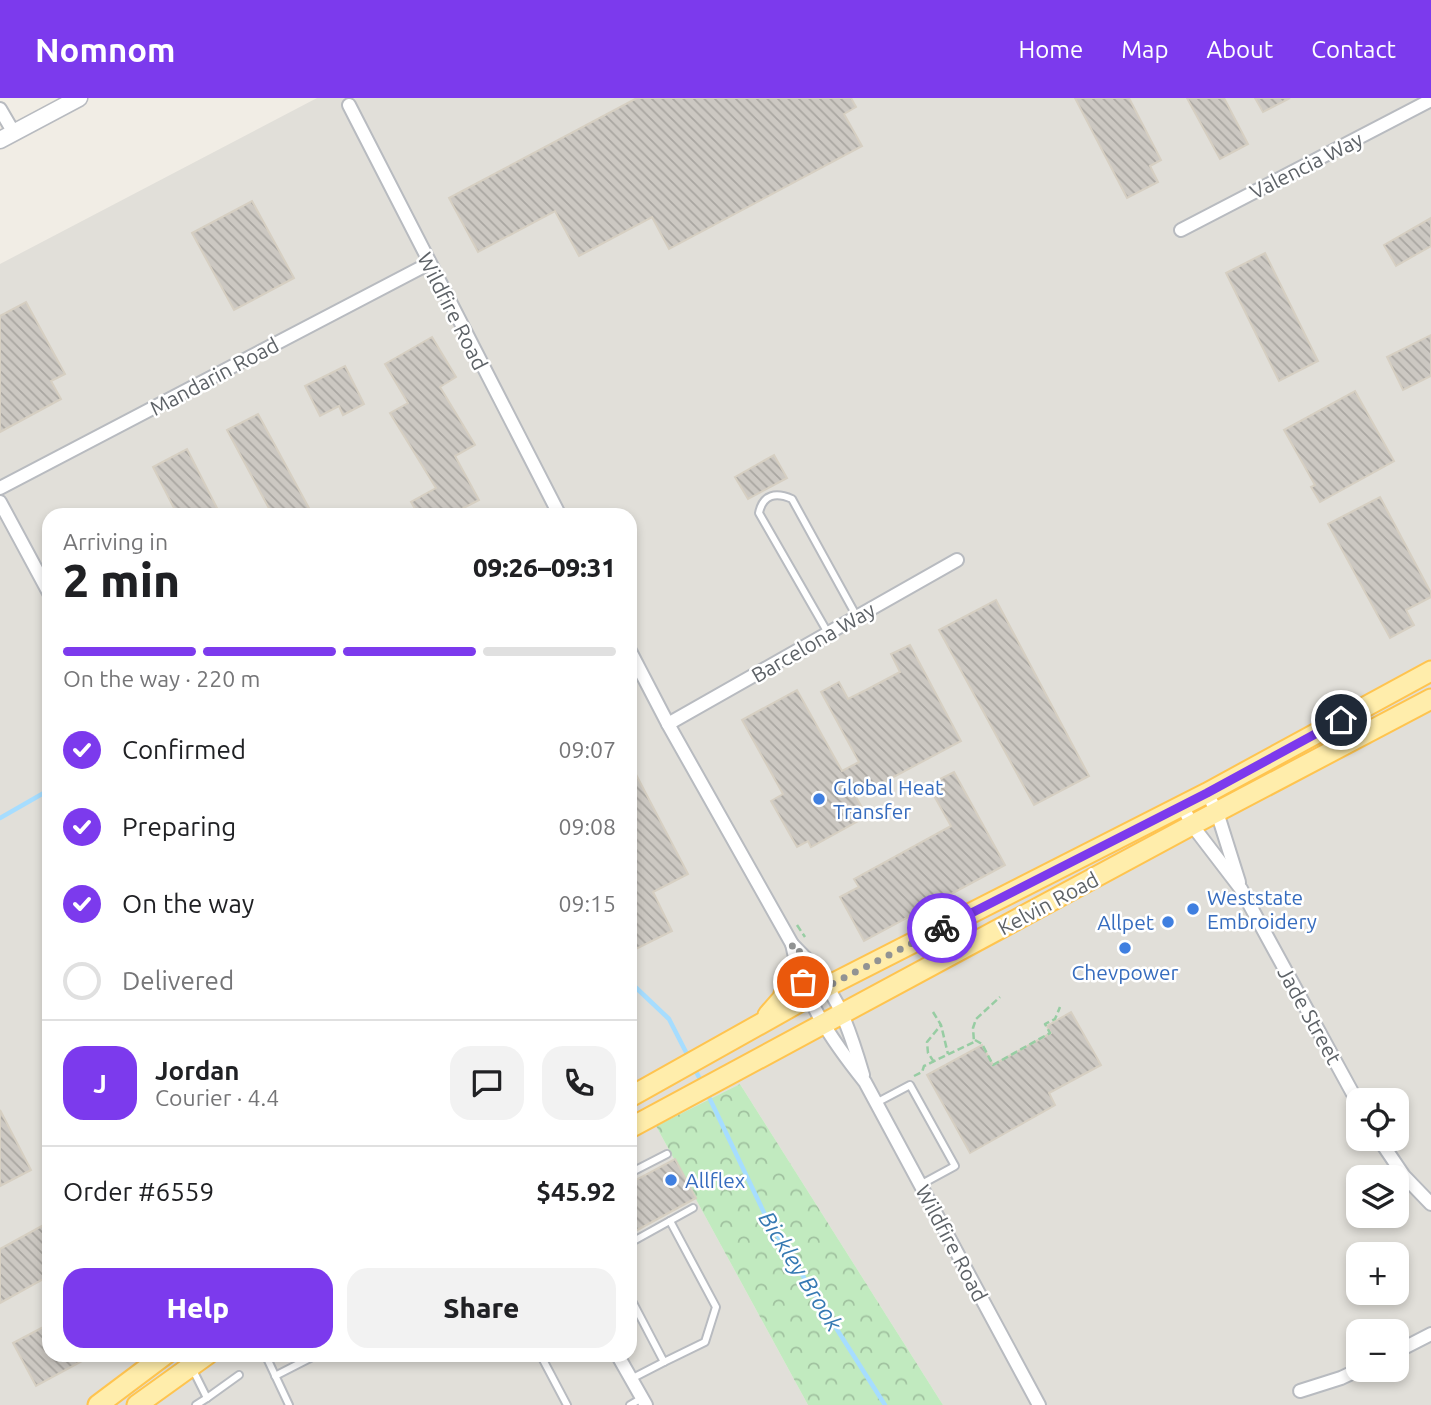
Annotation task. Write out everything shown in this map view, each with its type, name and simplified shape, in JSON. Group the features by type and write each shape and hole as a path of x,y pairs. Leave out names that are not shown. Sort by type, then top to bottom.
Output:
{"main road":[{"name":"Kelvin Road","path":"637,1093 809,996 1207,793 1431,671"},
{"name":"Kelvin Road","path":"637,1124 1431,699"},
{"path":"1319,732 1325,741 1332,743 1356,739"},
{"path":"761,1023 782,999 796,967"},
{"path":"98,1405 155,1362"},
{"path":"137,1405 197,1362"}],"street":[{"path":"0,109 7,137 79,98"},
{"name":"Valencia Way","path":"1181,230 1431,100"},
{"name":"Wildfire Road","path":"349,106 556,508"},
{"name":"Mandarin Road","path":"0,488 428,264"},
{"path":"0,502 42,580"},
{"name":"Barcelona Way","path":"668,724 957,561"},
{"name":"Wildfire Road","path":"637,664 792,944 828,986 842,1013 864,1082"},
{"name":"Jade Street","path":"1207,793 1217,812 1241,890"},
{"name":"Jade Street","path":"1182,805 1192,825 1241,890 1350,1088"},
{"name":"Wildfire Road","path":"792,944 796,967 823,1024 876,1103 1039,1405"},
{"path":"1388,1151 1404,1175 1431,1204"},
{"path":"1409,1345 1431,1334"},
{"path":"621,1362 644,1402"},
{"path":"1300,1391 1346,1376"}],"lane":[{"path":"828,634 759,513 761,503 769,496 781,494 792,499 857,617"},
{"path":"876,1103 910,1085 956,1166 920,1185"},
{"path":"637,1169 667,1154"},
{"path":"637,1239 693,1208"},
{"path":"631,1379 705,1342 716,1307 670,1221"},
{"path":"637,1311 663,1362"},
{"path":"268,1362 289,1405"},
{"path":"275,1376 302,1362"},
{"path":"544,1362 567,1405"},
{"path":"191,1366 207,1398"},
{"path":"196,1405 239,1375"},
{"path":"630,1405 644,1402"}],"path":[{"path":"791,915 810,946"},
{"path":"975,1040 973,1028 976,1018 1000,997"},
{"path":"975,1040 982,1044 993,1065 1050,1033 1045,1024 1055,1018 1060,1007"},
{"path":"933,1012 941,1025 948,1054"},
{"path":"971,1012 976,1018"},
{"path":"934,1062 928,1053 927,1042 941,1025"},
{"path":"910,1085 913,1076 975,1040"}],"shaded area":[{"path":"317,98 1431,98 1431,1405 943,1405 740,1084 656,1126 808,1405 0,1405 0,264"}],"green space":[{"path":"740,1084 943,1405 808,1405 656,1126"}],"building":[{"path":"637,98 851,98 856,107 844,114 862,146 669,249 652,217 579,256 555,211 478,252 449,198"},
{"path":"1075,98 1129,98 1161,160 1150,166 1158,182 1127,198"},
{"path":"1187,98 1224,98 1248,144 1220,159"},
{"path":"1255,98 1290,98 1263,112"},
{"path":"252,201 294,278 234,310 192,233"},
{"path":"1431,218 1431,246 1396,266 1384,245"},
{"path":"1265,253 1318,361 1279,381 1226,273"},
{"path":"26,302 65,374 51,381 61,399 0,432 0,316"},
{"path":"1431,335 1431,376 1403,390 1387,357"},
{"path":"432,337 456,377 440,387 475,445 455,456 479,500 464,508 414,508 411,502 436,488 390,413 408,403 385,364"},
{"path":"345,366 364,404 343,415 339,406 320,416 305,386"},
{"path":"1355,391 1394,461 1320,502 1311,487 1315,485 1284,430"},
{"path":"258,414 309,508 269,508 227,430"},
{"path":"187,449 217,508 174,508 153,467"},
{"path":"774,455 787,478 748,499 735,477"},
{"path":"1380,497 1431,593 1431,597 1406,610 1414,625 1390,638 1328,524"},
{"path":"996,600 1089,776 1034,805 939,630"},
{"path":"910,645 961,741 856,797 867,816 811,847 808,841 797,847 771,801 783,794 742,720 797,690 842,771 859,762 821,692 839,682 848,699 866,690 900,672 891,654"},
{"path":"954,772 1005,865 864,941 840,897 859,887 854,879 951,826 928,785"},
{"path":"637,776 688,874 653,892 672,931 637,948"},
{"path":"1071,1012 1101,1065 1049,1093 1055,1105 970,1153 927,1075 982,1045 993,1065 1051,1033 1047,1026"},
{"path":"0,1110 31,1170 0,1186"},
{"path":"675,1159 696,1198 637,1230 637,1179"},
{"path":"42,1226 42,1280 0,1303 0,1249"},
{"path":"42,1328 42,1362 80,1362 36,1386 13,1343"}],"waterway":[{"name":"Bickley Brook","path":"0,818 42,794"},
{"name":"Bickley Brook","path":"637,989 669,1019 689,1058"},
{"name":"Bickley Brook","path":"693,1066 701,1081"},
{"name":"Bickley Brook","path":"708,1095 768,1221 885,1405"}],"way so far":[{"path":"803,982 796,967 792,944 828,986 942,928"}],"place":[{"name":"Global Heat Transfer","path":"819,799"},
{"name":"Weststate Embroidery","path":"1193,909"},
{"name":"Allpet","path":"1168,922"},
{"name":"Chevpower","path":"1125,948"},
{"name":"Allflex","path":"671,1180"}],"route":[{"path":"942,928 1207,793 1341,720"}]}
